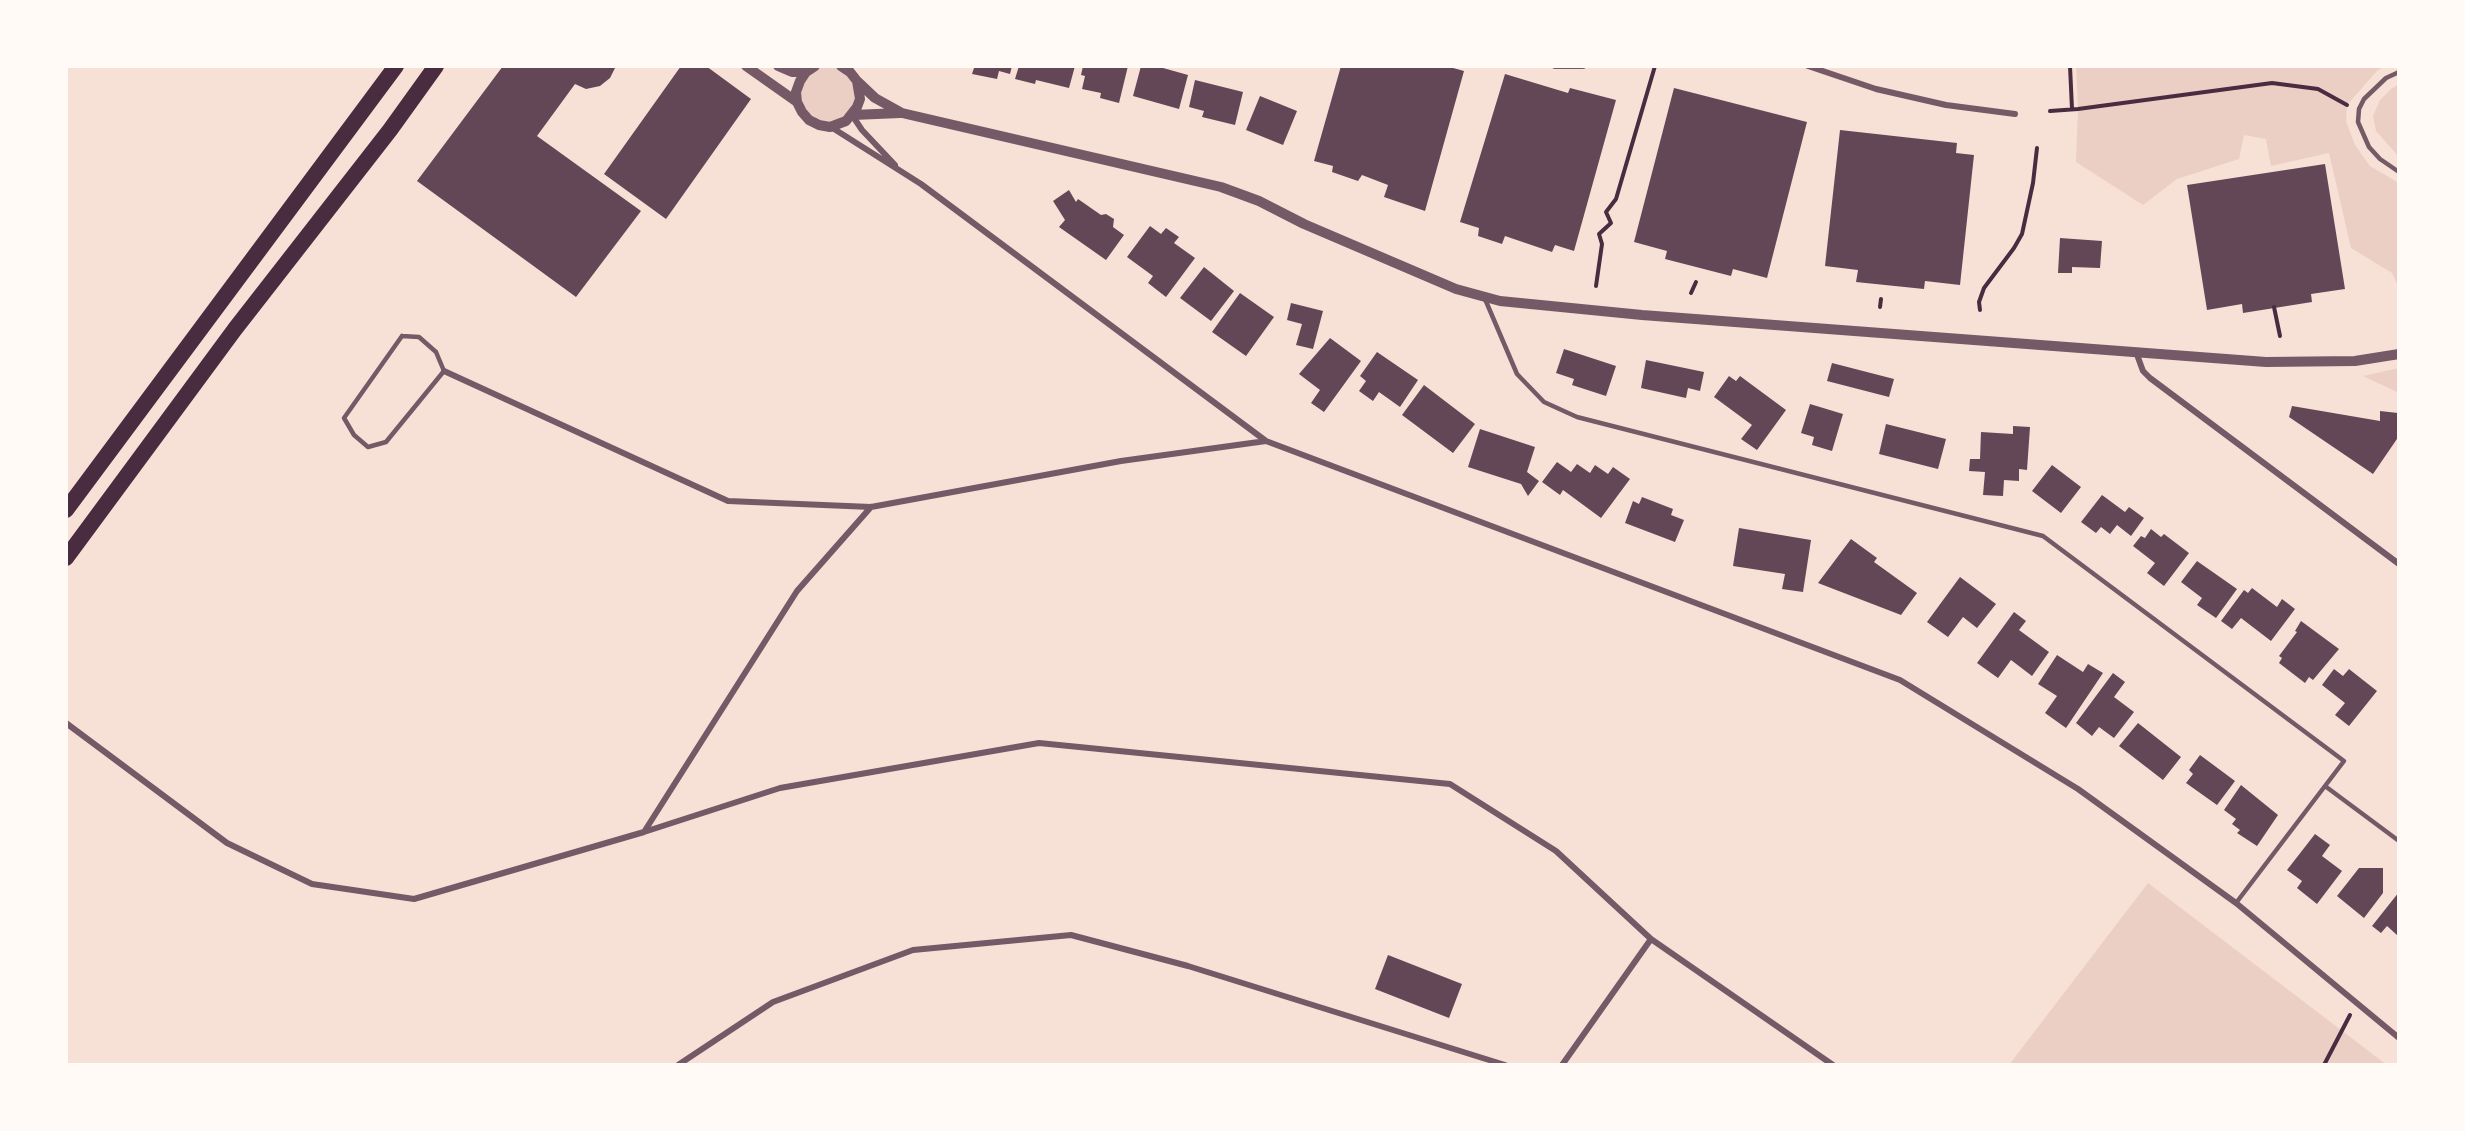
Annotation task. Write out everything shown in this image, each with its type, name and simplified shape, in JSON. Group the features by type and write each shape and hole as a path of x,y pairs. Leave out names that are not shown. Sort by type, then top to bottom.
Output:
{"highway":[{"path":"66,510 396,66"},
{"path":"69,549 235,329 390,130 436,66"}],"street":[{"path":"746,66 797,102"},
{"path":"778,66 792,72 811,69"},
{"path":"1555,66 1583,66"},
{"path":"1808,66 1876,89 1946,105 2015,114"},
{"path":"847,68 875,98 902,113"},
{"path":"811,69 800,81 796,92 797,102 809,120 830,127 897,167 1266,441 1900,680 2078,789 2236,903 2399,1038"},
{"path":"830,127 846,121 852,115 860,99 857,81"},
{"path":"852,115 902,113 1221,188 1259,201 1456,290 1500,301 1642,315 2266,362 2355,361 2399,354"},
{"path":"852,115 862,130 897,167"},
{"path":"2136,352 2143,370 2151,378 2399,564"},
{"path":"444,371 728,501 871,507 1121,462 1266,441"},
{"path":"644,832 797,591 871,507"},
{"path":"66,723 227,843 312,884 414,899 644,832 780,788 1039,743 1450,783 1556,851 1651,939 1833,1065"},
{"path":"678,1065 772,1002 913,950 1071,935 1188,966 1505,1065"},
{"path":"1562,1065 1651,939"}],"lane":[{"path":"2399,72 2372,89 2359,110 2358,122 2369,147 2380,159 2399,172"},
{"path":"1484,297 1517,374 1544,402 1577,417 2043,536 2344,761 2236,903"},
{"path":"402,336 419,337 436,352 444,371 386,442 368,447 354,435 344,418 402,336"},
{"path":"2325,786 2399,841"}],"path":[{"path":"1596,286 1602,244 1599,234 1611,223 1606,212 1616,199 1654,66"},
{"path":"2070,66 2073,110"},
{"path":"2050,111 2073,110 2272,83 2318,90 2359,110"},
{"path":"1980,310 1979,302 1984,288 2022,234 2033,183 2037,148"},
{"path":"1692,293 1695,282"},
{"path":"1880,307 1881,299"},
{"path":"2274,307 2280,336"},
{"path":"2324,1065 2356,1003"}],"shaded area":[{"path":"2076,66 2385,66 2377,71 2347,105 2346,121 2355,145 2370,166 2399,183 2399,288 2392,273 2351,248 2329,153 2271,166 2266,139 2244,135 2239,159 2177,179 2143,205 2076,162 2078,109"},
{"path":"823,67 833,67 843,71 851,79 855,94 851,109 843,117 833,121 823,121 813,117 805,109 801,99 801,89 805,79 813,71"},
{"path":"2399,84 2399,157 2376,131 2373,116 2380,100"},
{"path":"2399,368 2399,393 2363,376"},
{"path":"2148,883 2387,1065 2009,1065"}],"building":[{"path":"503,66 616,66 610,78 600,86 586,89 575,84 537,136 641,211 576,297 417,181"},
{"path":"681,66 706,66 751,99 666,219 604,174"},
{"path":"968,66 1012,66 1010,74 999,71 997,79 972,74 974,68"},
{"path":"1019,66 1075,66 1069,88 1036,80 1035,84 1015,79"},
{"path":"1083,66 1128,66 1119,103 1100,98 1101,93 1082,89 1085,76 1081,75"},
{"path":"1141,66 1156,66 1188,75 1179,109 1133,96"},
{"path":"1341,66 1446,66 1464,71 1425,211 1384,197 1388,185 1362,175 1358,181 1332,172 1333,166 1314,161"},
{"path":"1505,74 1568,93 1570,88 1616,100 1574,251 1555,245 1552,252 1505,236 1502,244 1478,236 1479,228 1460,222"},
{"path":"1195,80 1243,92 1235,125 1202,117 1204,111 1189,107"},
{"path":"1674,88 1807,122 1767,278 1733,269 1731,276 1665,259 1667,251 1634,242"},
{"path":"1260,96 1297,111 1283,145 1246,130"},
{"path":"1840,130 1957,143 1956,153 1974,155 1960,285 1925,281 1924,289 1856,282 1858,270 1825,266"},
{"path":"2325,164 2345,289 2311,294 2312,302 2243,313 2242,304 2207,310 2187,185"},
{"path":"1069,190 1076,202 1078,199 1101,215 1106,214 1114,219 1113,227 1124,235 1106,260 1059,227 1065,220 1053,201"},
{"path":"1150,226 1161,234 1166,228 1179,237 1174,243 1195,258 1166,297 1148,283 1153,276 1127,257"},
{"path":"2060,238 2102,241 2100,268 2072,267 2072,273 2058,273"},
{"path":"1204,267 1234,291 1211,321 1180,298"},
{"path":"1240,293 1274,317 1246,356 1212,332"},
{"path":"1291,303 1323,311 1313,349 1296,345 1302,324 1287,320"},
{"path":"1330,338 1361,361 1324,412 1311,403 1320,390 1299,374"},
{"path":"1564,349 1616,366 1606,396 1572,385 1574,379 1556,373"},
{"path":"1377,352 1418,380 1400,407 1379,392 1373,401 1359,391 1366,381 1360,376"},
{"path":"1646,360 1704,372 1700,391 1688,388 1686,398 1641,388"},
{"path":"1832,363 1894,379 1889,397 1827,381"},
{"path":"1729,376 1736,381 1740,376 1786,410 1757,450 1741,439 1752,425 1714,397"},
{"path":"1424,385 1475,424 1453,453 1402,415"},
{"path":"1810,404 1843,414 1832,451 1812,445 1814,437 1801,433"},
{"path":"2292,406 2380,421 2380,411 2398,413 2399,436 2373,474 2289,417"},
{"path":"1886,424 1946,439 1938,469 1879,454"},
{"path":"2013,426 2030,427 2027,470 2019,469 2019,481 2004,480 2003,496 1983,495 1985,472 1969,471 1970,459 1980,459 1981,432 2013,434"},
{"path":"1480,429 1535,447 1527,472 1539,481 1528,496 1521,484 1468,467"},
{"path":"1557,462 1571,472 1577,464 1590,473 1595,465 1608,474 1613,467 1630,479 1601,518 1563,490 1560,495 1542,482"},
{"path":"2052,465 2081,487 2061,513 2032,491"},
{"path":"2102,495 2125,512 2129,507 2144,518 2131,536 2117,525 2110,534 2101,527 2096,533 2081,522"},
{"path":"1642,497 1673,509 1671,515 1684,520 1675,542 1625,523 1633,501 1639,504"},
{"path":"1739,528 1811,540 1803,592 1782,589 1785,574 1733,566"},
{"path":"2151,529 2161,537 2164,534 2189,553 2164,586 2147,573 2155,563 2133,546 2141,536 2145,538"},
{"path":"1851,539 1877,558 1874,562 1917,593 1901,615 1818,583"},
{"path":"2197,561 2237,589 2216,618 2197,605 2202,598 2181,582"},
{"path":"1960,577 1996,604 1977,628 1963,617 1948,637 1927,622"},
{"path":"2252,588 2277,607 2282,599 2295,609 2271,641 2241,618 2232,629 2221,621 2244,590 2248,593"},
{"path":"2014,612 2026,621 2019,630 2049,652 2032,676 2011,660 1998,678 1977,663"},
{"path":"2301,621 2339,649 2313,680 2309,677 2305,683 2279,663 2282,658 2279,656 2297,632 2295,631"},
{"path":"2057,655 2083,672 2088,664 2103,673 2066,728 2045,713 2057,696 2038,684"},
{"path":"2334,669 2343,676 2349,669 2377,691 2349,726 2335,715 2345,703 2322,685"},
{"path":"2113,673 2125,682 2114,697 2134,712 2114,738 2099,727 2092,736 2076,723"},
{"path":"2138,723 2181,757 2163,780 2119,746"},
{"path":"2200,755 2235,781 2217,805 2186,783 2193,774 2189,770"},
{"path":"2241,785 2278,815 2257,846 2237,833 2240,830 2232,824 2236,819 2224,810"},
{"path":"2315,834 2330,845 2322,856 2342,871 2317,904 2297,888 2302,881 2287,870"},
{"path":"2359,868 2383,868 2383,893 2364,918 2337,896"},
{"path":"2399,892 2399,933 2397,935 2387,926 2381,933 2372,926"},
{"path":"1388,955 1462,984 1449,1018 1375,989"}]}
